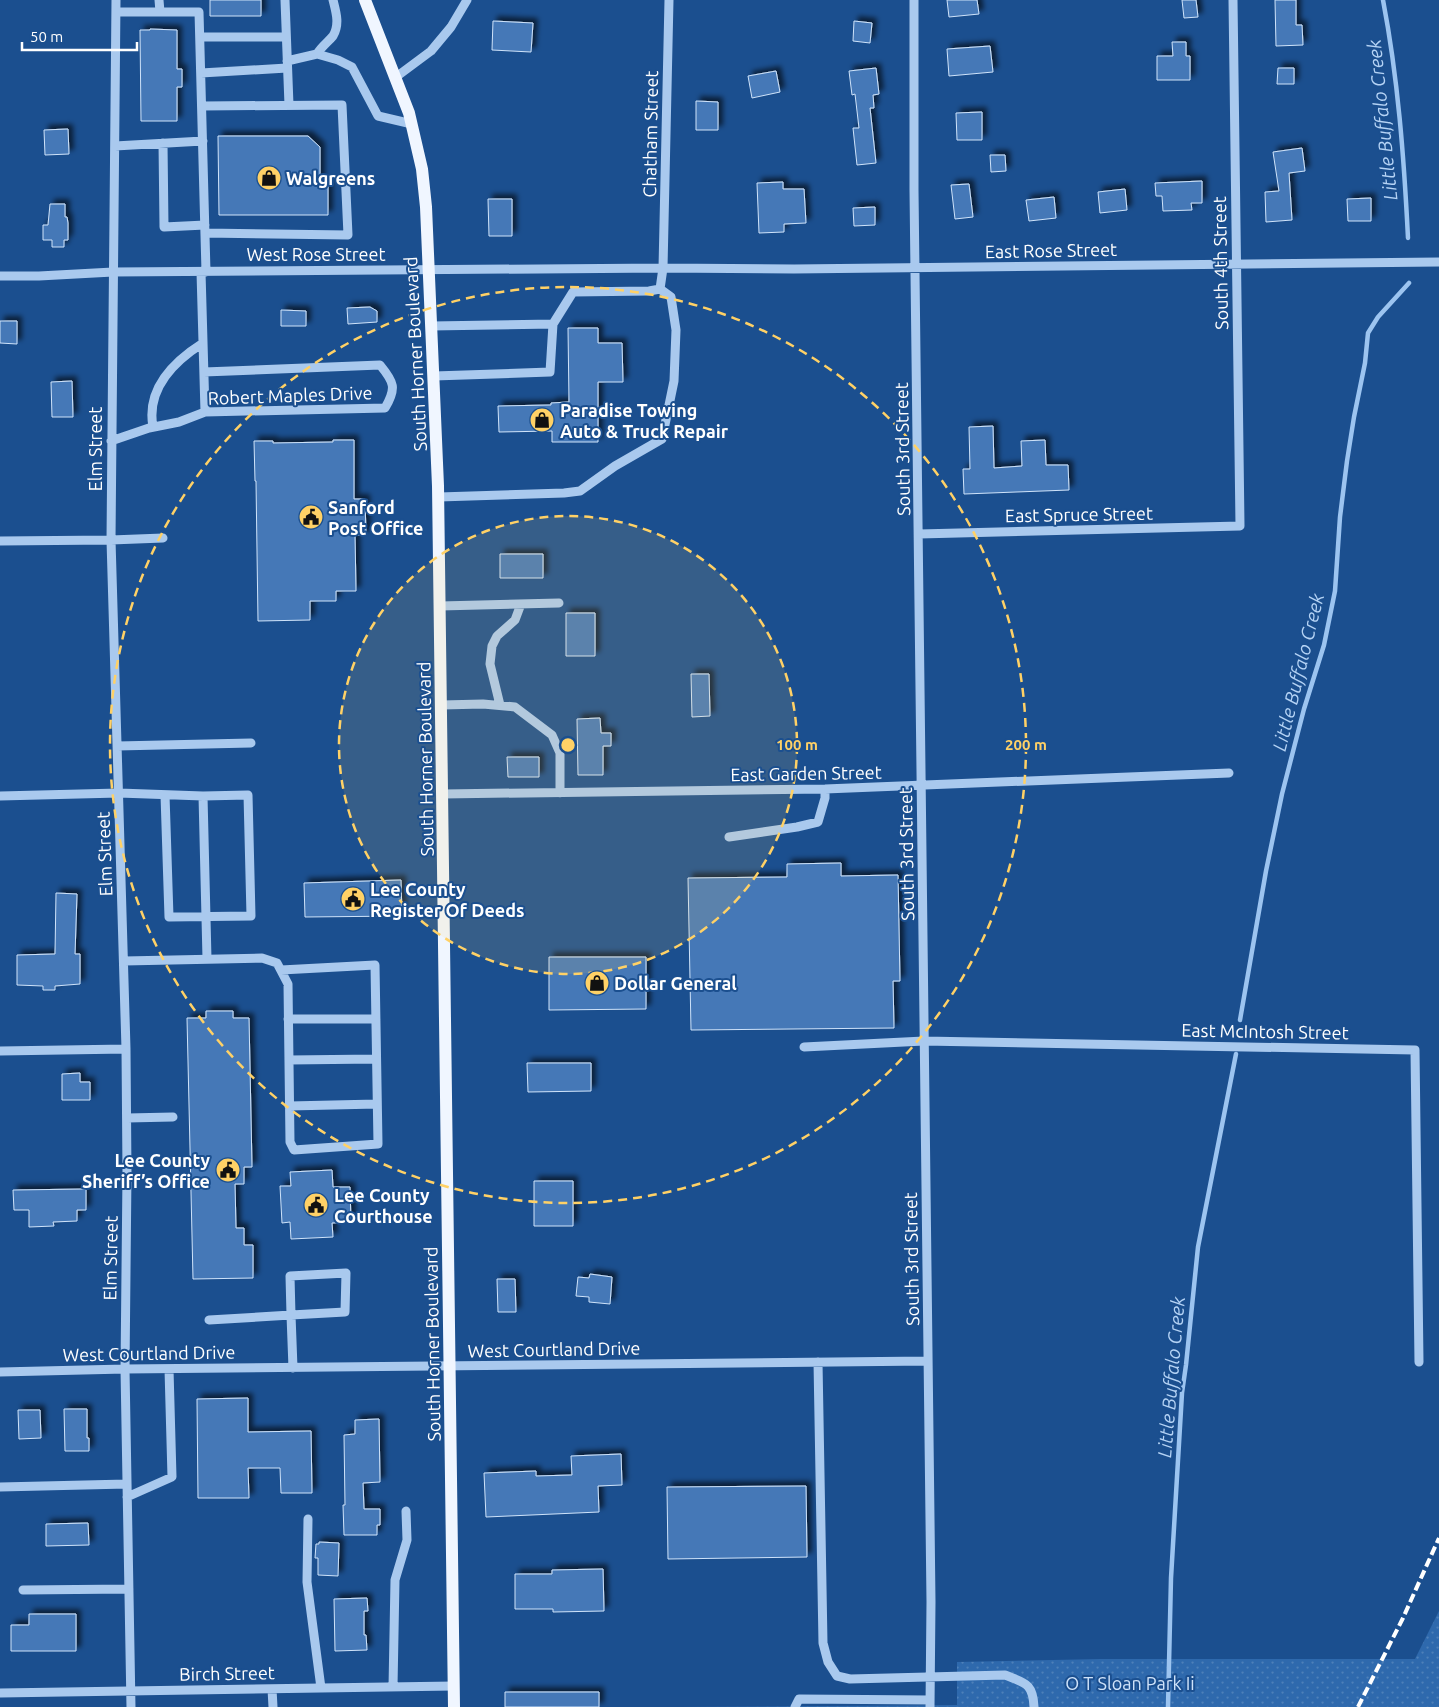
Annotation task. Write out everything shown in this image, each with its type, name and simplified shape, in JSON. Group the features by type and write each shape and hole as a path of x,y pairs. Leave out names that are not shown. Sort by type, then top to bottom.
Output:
{"main road":[{"name":"South Horner Boulevard","path":"366,0 412,124 422,169 426,207 438,497 442,705 454,1707"}],"street":[{"name":"Elm Street","path":"116,0 111,540 126,1049 125,1369 131,1707"},
{"path":"159,0 160,12"},
{"path":"285,0 288,105"},
{"path":"317,54 332,36 337,26 333,0"},
{"path":"396,77 431,51 451,27 467,0"},
{"name":"Chatham Street","path":"660,289 663,268 669,0"},
{"name":"South 3rd Street","path":"914,0 915,268 922,786 930,1703"},
{"name":"South 4th Street","path":"1233,0 1240,526"},
{"path":"116,12 199,12 205,229 204,412"},
{"path":"200,37 286,37"},
{"path":"201,73 287,65 317,54 338,60 352,67 378,116 412,124"},
{"path":"163,143 164,227 348,235 342,105 202,106"},
{"path":"115,146 203,141"},
{"name":"East Rose Street","path":"663,268 794,270 1236,263 1439,262"},
{"name":"West Rose Street","path":"0,276 113,272 663,268"},
{"path":"434,376 550,372 553,324 573,292 649,291 660,289 671,297 676,330 674,381 662,439 615,466 580,491 438,497"},
{"path":"431,326 553,324"},
{"path":"153,428 153,405 157,390 164,376 186,354 203,343"},
{"name":"Robert Maples Drive","path":"111,441 179,422 204,412 385,408 393,395 392,379 380,365 204,372"},
{"name":"East Spruce Street","path":"919,534 1240,526"},
{"path":"0,541 163,538"},
{"path":"440,606 559,603"},
{"path":"500,705 490,664 492,646 497,636 515,620 521,604"},
{"path":"442,705 484,704 515,706 552,735 560,752 560,793"},
{"path":"117,746 251,743"},
{"name":"East Garden Street","path":"443,794 825,789 1229,773"},
{"path":"729,837 818,822 825,798 825,789"},
{"path":"0,796 118,793 203,796 248,795 251,916 169,917 165,795"},
{"path":"203,796 207,960"},
{"path":"124,961 262,958 277,963 288,984 290,1142 294,1150 378,1144 375,965 281,970"},
{"path":"288,1019 376,1020"},
{"name":"East McIntosh Street","path":"804,1047 924,1041 1415,1050 1419,1362"},
{"path":"0,1051 126,1049"},
{"path":"289,1060 376,1059"},
{"path":"290,1106 377,1104"},
{"path":"127,1118 173,1117"},
{"path":"209,1320 291,1315 345,1312 346,1274 290,1276 291,1315 293,1368"},
{"name":"West Courtland Drive","path":"0,1372 125,1369 928,1361"},
{"path":"818,1362 823,1643 828,1662 837,1676 850,1679 1005,1675 1025,1683 1033,1694 1034,1707"},
{"path":"127,1497 172,1477 169,1369"},
{"path":"0,1488 127,1484"},
{"path":"393,1687 395,1580 407,1540 406,1511"},
{"path":"308,1519 308,1582 321,1688"},
{"path":"23,1590 129,1589"},
{"name":"Birch Street","path":"0,1693 454,1686"},
{"path":"272,1689 272,1707"},
{"path":"795,1707 799,1699 930,1703"}],"green space":[{"name":"O T Sloan Park Ii","path":"1439,1611 1439,1707 679,1707 957,1705 957,1662 1101,1659 1415,1659"}],"building":[{"path":"210,0 261,0 261,16 210,16"},
{"path":"947,0 977,0 979,14 949,17"},
{"path":"1182,0 1196,0 1198,17 1184,18"},
{"path":"1275,0 1296,0 1296,25 1302,25 1303,45 1276,46"},
{"path":"493,21 533,23 531,52 492,50"},
{"path":"854,21 872,23 870,43 853,41"},
{"path":"140,30 177,30 177,69 182,69 182,87 177,87 177,121 141,121"},
{"path":"1172,42 1186,42 1186,56 1190,56 1190,80 1157,80 1157,56 1173,56"},
{"path":"990,46 993,72 949,76 947,49"},
{"path":"876,68 879,94 873,95 874,108 870,108 876,163 857,165 853,128 859,128 855,94 852,95 849,71"},
{"path":"1278,68 1294,68 1294,84 1277,84"},
{"path":"776,71 780,92 752,98 748,76"},
{"path":"696,101 718,102 718,130 696,130"},
{"path":"982,112 982,140 957,140 956,113"},
{"path":"68,129 69,154 45,155 44,130"},
{"name":"Walgreens","path":"218,136 308,136 320,147 320,183 328,183 328,215 219,215"},
{"path":"1302,148 1305,171 1289,173 1292,220 1266,222 1265,192 1279,191 1273,152"},
{"path":"990,155 1005,155 1006,171 991,172"},
{"path":"1202,181 1202,203 1191,203 1192,210 1163,211 1162,196 1156,196 1155,183"},
{"path":"783,182 783,189 804,189 806,223 784,224 784,232 759,233 757,183"},
{"path":"969,184 973,217 955,219 951,185"},
{"path":"1125,189 1127,210 1100,213 1098,192"},
{"path":"1054,197 1056,218 1029,221 1026,200"},
{"path":"1371,198 1371,221 1348,221 1347,199"},
{"path":"488,199 512,199 512,236 489,236"},
{"path":"50,204 65,204 68,240 64,240 64,247 52,247 52,240 43,240 43,225 48,225"},
{"path":"875,207 875,225 854,226 853,208"},
{"path":"370,307 377,311 377,322 348,324 347,308"},
{"path":"281,310 306,311 306,326 281,326"},
{"path":"0,321 17,321 17,344 0,343"},
{"path":"568,328 598,328 598,343 622,343 623,382 598,382 598,442 552,442 552,431 499,432 498,406 551,405 551,403 569,402"},
{"path":"72,381 73,417 52,417 51,382"},
{"path":"993,426 994,468 1022,466 1021,441 1045,440 1046,465 1068,465 1069,490 964,494 963,469 970,469 969,427"},
{"name":"Sanford Post Office","path":"333,440 354,440 354,499 365,499 366,535 355,535 356,591 336,591 336,601 310,601 310,620 258,621 254,441 273,441 273,443 333,442"},
{"path":"500,554 543,554 543,578 500,578"},
{"path":"566,613 595,613 595,656 566,656"},
{"path":"691,674 709,674 710,716 692,717"},
{"path":"600,718 601,733 611,733 611,746 603,746 603,775 578,775 577,719"},
{"path":"507,757 539,757 539,777 508,777"},
{"path":"841,863 841,876 898,875 900,981 893,981 894,1028 691,1030 688,878 787,877 787,864"},
{"name":"Lee County Register Of Deeds","path":"401,880 402,916 305,917 304,883"},
{"path":"56,893 77,894 75,954 80,954 80,984 55,986 55,990 43,990 43,986 17,985 17,955 55,954"},
{"name":"Dollar General","path":"549,957 646,957 646,1009 549,1010"},
{"path":"206,1011 233,1011 233,1018 249,1018 252,1167 244,1167 244,1184 235,1184 236,1228 244,1228 244,1245 253,1245 253,1278 193,1279 187,1018 206,1018"},
{"path":"527,1063 591,1063 591,1091 528,1092"},
{"path":"80,1073 80,1082 90,1082 90,1100 62,1100 62,1074"},
{"name":"Lee County Courthouse","path":"332,1170 333,1187 350,1187 351,1222 332,1223 333,1237 291,1239 290,1222 282,1223 280,1186 291,1186 290,1172"},
{"path":"534,1181 573,1181 573,1226 534,1226"},
{"path":"86,1189 86,1210 77,1210 77,1221 53,1222 54,1226 29,1227 29,1210 14,1210 13,1190"},
{"path":"590,1274 612,1277 610,1304 589,1302 589,1297 576,1296 578,1277 589,1278"},
{"path":"497,1279 515,1279 516,1312 498,1312"},
{"path":"248,1398 248,1432 311,1431 312,1493 281,1493 280,1468 248,1468 249,1498 198,1498 197,1399"},
{"path":"64,1409 87,1409 89,1451 65,1451"},
{"path":"18,1410 40,1410 41,1438 19,1439"},
{"path":"379,1419 380,1482 363,1483 364,1509 380,1509 380,1525 377,1525 377,1535 344,1535 344,1435 355,1434 355,1420"},
{"path":"621,1454 622,1485 598,1486 599,1512 486,1517 484,1473 536,1471 536,1476 572,1475 571,1456"},
{"path":"806,1486 807,1557 668,1559 667,1487"},
{"path":"88,1523 89,1545 46,1546 46,1524"},
{"path":"319,1542 339,1543 338,1576 318,1575 318,1558 315,1558 316,1544 319,1544"},
{"path":"603,1569 604,1611 553,1612 553,1609 515,1609 515,1574 552,1574 552,1570"},
{"path":"367,1598 368,1611 364,1611 364,1635 366,1635 367,1650 335,1651 334,1599"},
{"path":"29,1614 76,1614 76,1651 11,1651 11,1625 29,1625"},
{"path":"505,1692 599,1692 599,1707 505,1707"}],"waterway":[{"name":"Little Buffalo Creek","path":"1383,0 1400,118 1408,238"},
{"name":"Little Buffalo Creek","path":"1240,1020 1266,871 1282,794 1304,709 1324,645 1335,591 1340,517 1347,461 1365,363 1368,333 1378,317 1409,283"},
{"name":"Little Buffalo Creek","path":"1168,1707 1171,1578 1182,1393 1198,1247 1236,1054"}],"railway":[{"path":"1358,1707 1403,1618 1439,1538"}],"place":[{"name":"Walgreens","path":"269,178"},
{"name":"Paradise Towing Auto & Truck Repair","path":"542,420"},
{"name":"Sanford Post Office","path":"311,517"},
{"name":"Lee County Register Of Deeds","path":"353,899"},
{"name":"Dollar General","path":"597,983"},
{"name":"Lee County Sheriff’s Office","path":"228,1170"},
{"name":"Lee County Courthouse","path":"316,1205"}]}
